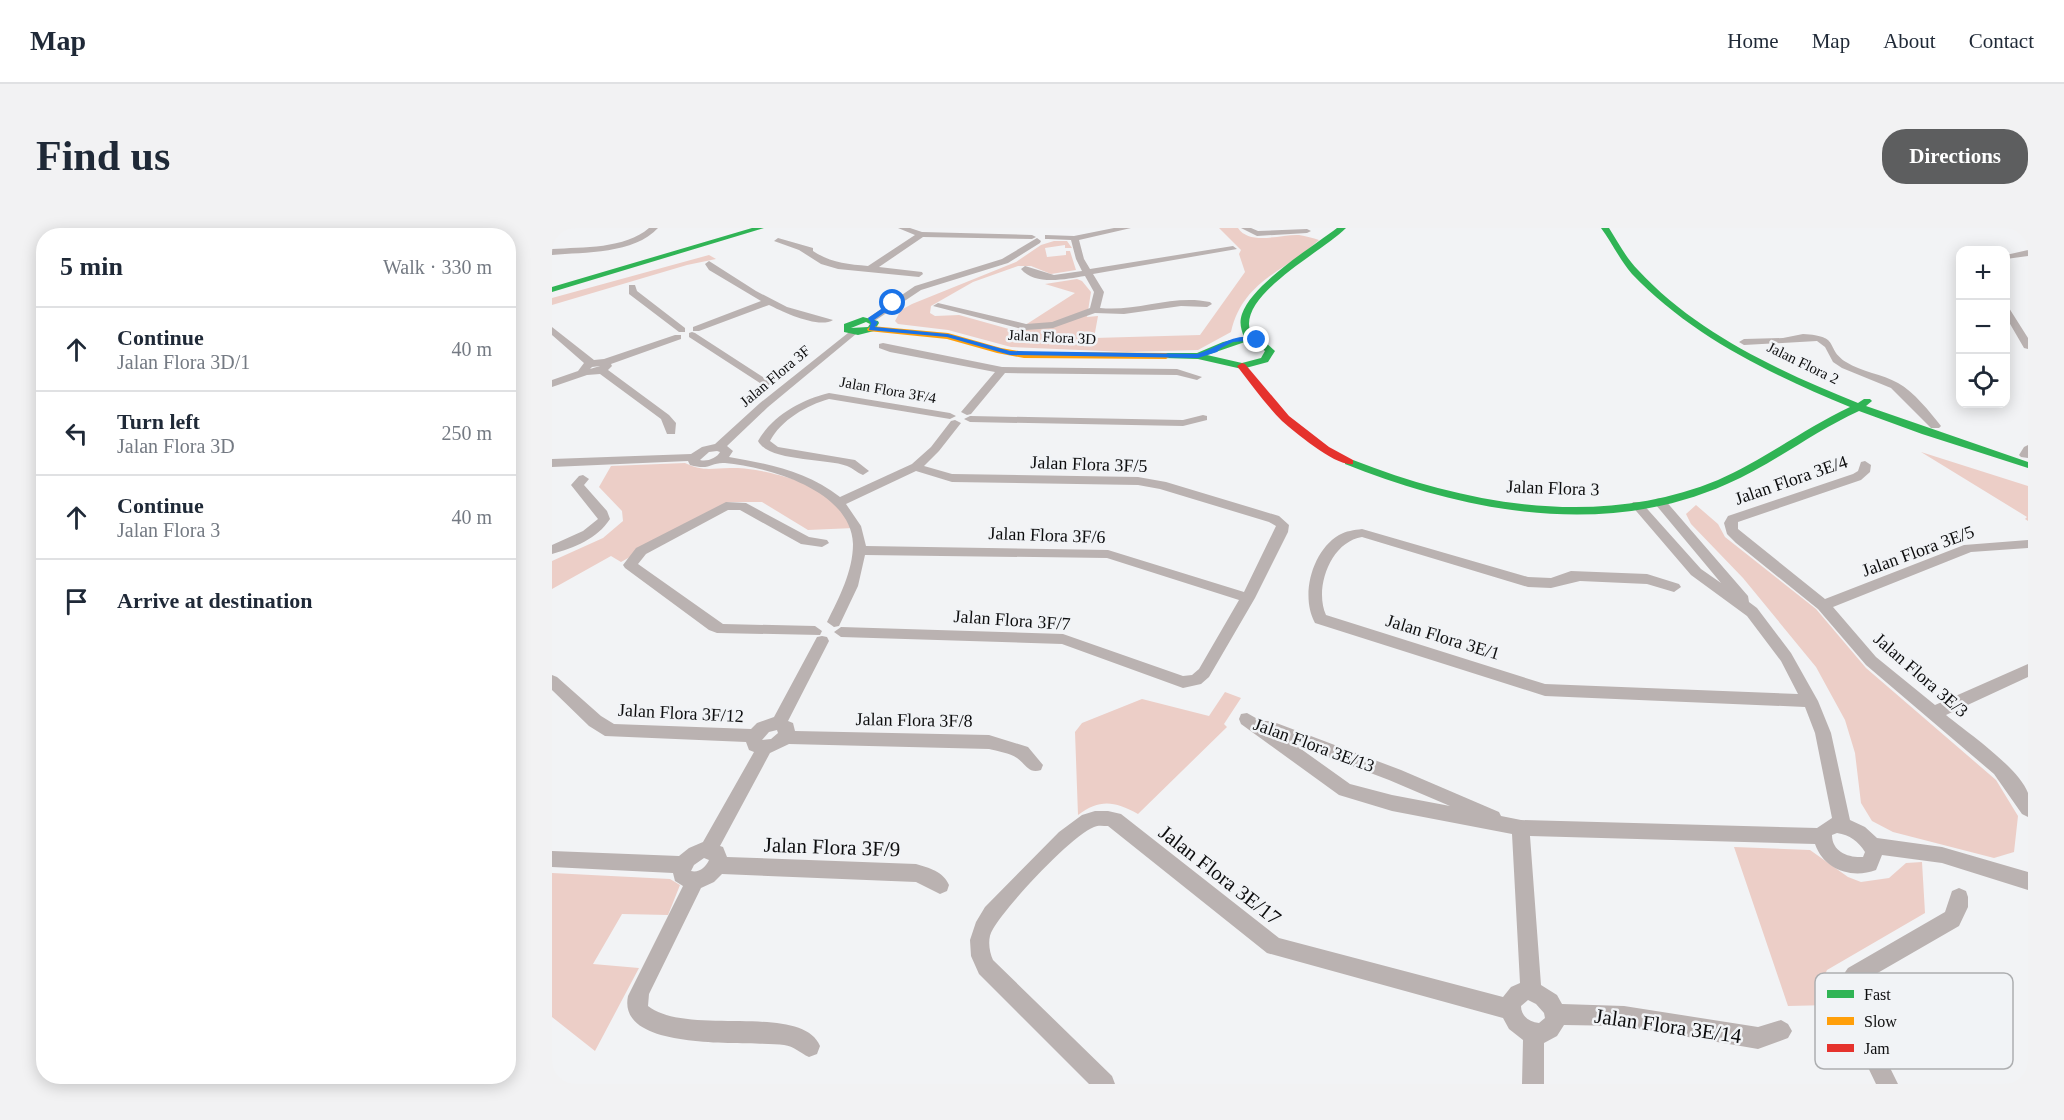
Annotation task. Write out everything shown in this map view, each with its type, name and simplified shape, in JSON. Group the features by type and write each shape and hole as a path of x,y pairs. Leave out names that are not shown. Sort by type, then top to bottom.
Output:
{"street":[{"path":"552,252 617,244 646,235 654,228"},
{"path":"552,281 739,228"},
{"path":"552,290 760,228"},
{"path":"902,228 921,234 1041,235 1074,238 1127,228"},
{"path":"1245,228 1257,234 1307,231"},
{"path":"1242,337 1243,324 1257,296 1285,270 1330,240 1341,228"},
{"name":"Jalan Flora 2","path":"1605,228 1617,250 1661,296 1696,323 1772,368 1940,437 2027,456"},
{"name":"Jalan Flora 2","path":"1617,228 1630,250 1674,295 1744,342 1863,404 2027,456"},
{"path":"869,270 921,234"},
{"path":"871,324 902,298 935,290 970,273 1005,261 1041,235"},
{"path":"1074,238 1080,259 1099,292 1094,310"},
{"path":"778,241 801,247 824,262 869,270 919,274"},
{"path":"1025,269 1028,272 1051,278 1233,249"},
{"path":"2010,257 2028,253"},
{"path":"709,264 768,302 814,320 828,321"},
{"path":"632,286 632,292 680,333"},
{"path":"552,384 588,368 603,366 680,333 694,332 768,302"},
{"path":"938,306 1026,327 1048,326 1094,310 1135,312 1188,303 1208,304"},
{"path":"2010,317 2028,346"},
{"name":"Jalan Flora 3D","path":"853,332 871,324 948,336 1010,353 1217,355"},
{"path":"552,330 588,368"},
{"path":"694,332 767,383"},
{"name":"Jalan Flora 3F","path":"720,453 764,405 853,332"},
{"path":"1242,337 1263,343 1269,351 1265,360 1242,366 1225,364 1217,355 1218,346 1242,337"},
{"path":"1744,342 1783,341 1803,337 1820,338 1829,345 1837,360 1846,366 1895,386 1935,426"},
{"path":"883,346 894,351 1002,370 1177,372 1197,377"},
{"path":"1253,377 1259,363"},
{"path":"603,366 665,417 670,423 671,432"},
{"name":"Jalan Flora 3","path":"1242,366 1253,377 1264,395 1302,432 1328,451 1392,480 1429,491 1473,501 1542,509 1637,506 1660,502 1722,482 1863,404"},
{"path":"968,415 1002,370"},
{"name":"Jalan Flora 3F/4","path":"863,471 851,463 775,450 766,446 764,441 770,430 807,402 829,396 952,420"},
{"path":"839,502 916,467 935,449 952,420 968,415 1183,423 1203,418"},
{"path":"552,463 694,457 696,464 704,465 720,453 818,485 839,502 855,525 859,550 854,579 838,627 823,624 776,745 760,742 713,857 708,875 552,859"},
{"name":"Jalan Flora 3E/4","path":"1730,528 1730,523 1736,518 1857,477 1864,472 1865,465"},
{"name":"Jalan Flora 3F/5","path":"916,467 936,475 952,478 1146,482 1274,519 1283,525 1281,532 1248,598"},
{"path":"552,550 590,533 598,528 604,519 603,514 577,484 583,478"},
{"path":"1660,502 1725,577 1786,657 1810,701 1823,733 1842,825"},
{"path":"819,636 722,629 714,626 630,565 641,551 726,506 742,506 806,541 822,543"},
{"path":"1637,506 1696,572 1752,612"},
{"name":"Jalan Flora 3E/3","path":"1730,528 1741,540 1823,605 1871,661 2000,769 2028,809"},
{"name":"Jalan Flora 3E/1","path":"1674,587 1647,579 1578,578 1539,583 1516,579 1370,534 1355,534 1339,541 1323,565 1313,603 1320,619 1545,690 1810,701"},
{"name":"Jalan Flora 3E/5","path":"1823,605 1968,548 2028,544"},
{"name":"Jalan Flora 3F/6","path":"859,550 1108,554 1248,598"},
{"name":"Jalan Flora 3F/7","path":"838,627 1063,639 1183,682 1201,677 1224,642 1248,598"},
{"path":"1934,713 2028,670"},
{"name":"Jalan Flora 3F/12","path":"552,681 595,721 612,731 760,742"},
{"name":"Jalan Flora 3E/13","path":"1521,828 1395,775 1247,719 1337,785 1355,794 1392,803 1521,828 1822,836"},
{"name":"Jalan Flora 3F/8","path":"782,730 990,742 1022,752 1035,765"},
{"name":"Jalan Flora 3E/17","path":"1104,1084 986,967 980,956 979,940 985,923 1029,873 1086,821 1106,818 1115,820 1274,946 1511,1010"},
{"path":"1842,825 1859,832 1872,846 1874,859 1870,864 1857,867 1840,862 1827,849 1822,836 1829,827 1842,825"},
{"path":"1521,828 1531,990"},
{"path":"1872,846 1932,853 2028,881"},
{"path":"713,857 697,852 640,991 636,1005 640,1014 661,1026 726,1033 784,1034 801,1040 809,1046"},
{"name":"Jalan Flora 3F/9","path":"713,857 915,873 930,877 940,885"},
{"path":"1859,973 1952,920 1958,908 1959,897"},
{"path":"1531,990 1545,997 1554,1014 1552,1027 1541,1034 1521,1029 1511,1010 1513,998 1517,994 1531,990"},
{"name":"Jalan Flora 3E/14","path":"1554,1014 1624,1016 1758,1038 1781,1031"},
{"path":"1533,1084 1534,1034"},
{"path":"1880,1069 1887,1084"}],"shaded area":[{"path":"1219,228 1238,228 1250,237 1258,238 1299,235 1319,240 1255,288 1237,314 1231,332 1198,350 1127,352 1011,347 948,330 898,324 895,321 901,310 912,304 1016,262 1041,245 1054,241 1067,241 1072,248 1065,248 1065,245 1045,248 1047,257 1066,255 1066,251 1070,251 1076,270 1051,274 1031,266 1018,266 973,282 931,306 930,313 935,316 959,315 1016,331 1075,293 1045,284 1077,279 1082,281 1091,292 1087,317 1098,316 1094,338 1200,335 1245,272 1239,254 1241,250"},
{"path":"709,255 716,259 687,265 552,305 552,298"},
{"path":"1921,452 2028,486 2028,521 2025,519 2027,517"},
{"path":"685,463 705,469 756,470 806,484 829,497 854,528 808,530 762,502 728,502 621,562 611,556 552,589 552,561 603,538 623,521 622,511 599,487 611,466"},
{"path":"1696,505 1718,524 1725,537 1816,609 1866,668 1996,780 2018,816 2014,852 1994,858 1893,832 1872,821 1861,803 1855,753 1845,720 1816,667 1743,578 1691,524 1686,514"},
{"path":"1225,692 1241,698 1224,724 1227,727 1138,814 1122,806 1100,804 1078,815 1075,732 1082,723 1142,699 1209,716"},
{"path":"1734,847 1810,850 1848,877 1861,882 1889,878 1906,863 1922,862 1925,913 1827,970 1826,973 1815,973 1815,1005 1788,1006"},
{"path":"552,873 670,879 680,885 668,915 622,914 593,964 639,968 595,1051 552,1017"}],"traffic: fast":[{"path":"552,290 760,228"},
{"path":"1249,339 1244,326 1246,314 1255,300 1283,272 1342,228"},
{"path":"1605,228 1636,273 1675,308 1720,339 1768,367 1872,413 2028,465"},
{"path":"866,319 875,323 871,329 858,332 847,330 847,326 866,319"},
{"path":"1166,356 1198,356 1242,366 1265,360 1270,351 1254,340 1245,339 1198,356"},
{"path":"1349,462 1438,493 1485,504 1533,510 1581,511 1629,507 1675,498 1720,483 1867,401"}],"traffic: slow":[{"path":"871,329 948,336 1000,351 1024,355 1166,356"}],"traffic: jam":[{"path":"1242,366 1285,418 1325,449 1349,462"}],"route":[{"path":"893,303 870,320 875,322 871,329 948,336 988,348 1024,355 1198,356 1215,351 1224,342 1240,339 1257,340"}]}
